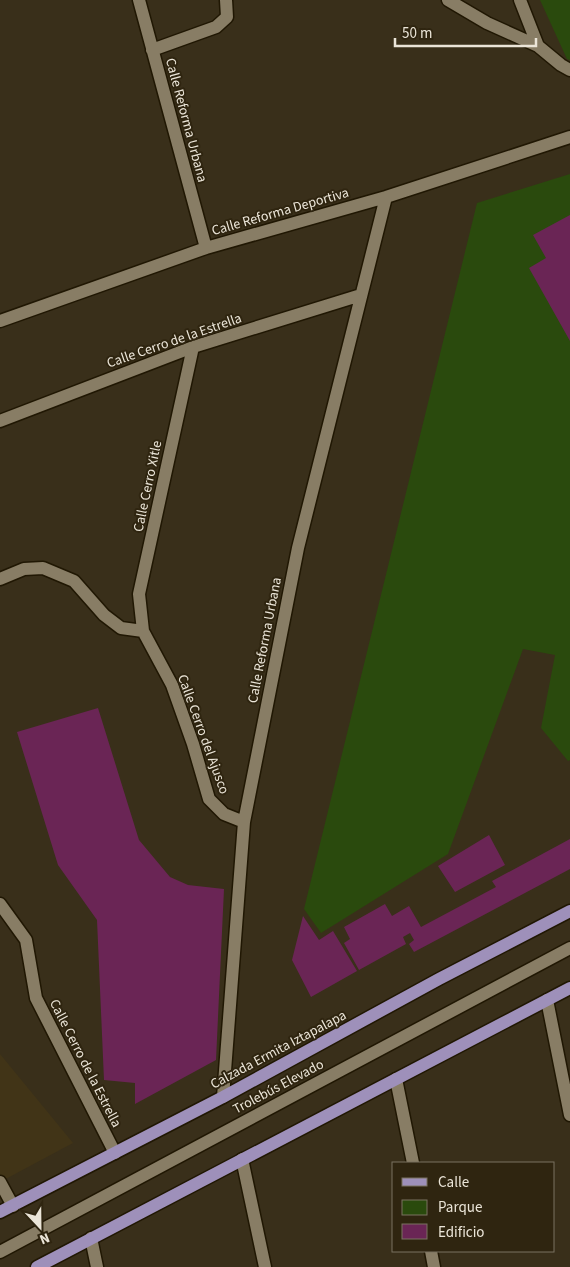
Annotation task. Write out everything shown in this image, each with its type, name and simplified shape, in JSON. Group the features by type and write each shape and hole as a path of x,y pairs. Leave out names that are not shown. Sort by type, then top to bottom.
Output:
{"main road":[{"name":"Calzada Ermita Iztapalapa","path":"0,1212 223,1097 570,911"},
{"path":"37,1267 570,988"}],"street":[{"name":"Calle Reforma Urbana","path":"139,0 206,248"},
{"path":"152,50 216,27 227,17 226,0"},
{"path":"448,0 487,23 538,46 560,65 570,70"},
{"path":"520,0 538,46"},
{"name":"Calle Reforma Deportiva","path":"0,321 206,248 386,197 570,138"},
{"name":"Calle Reforma Urbana","path":"223,1097 244,822 298,548 386,197"},
{"name":"Calle Cerro de la Estrella","path":"0,421 193,347 361,295"},
{"name":"Calle Cerro Xitle","path":"143,631 139,594 193,347"},
{"path":"0,579 24,569 43,568 74,580 104,615 121,628 143,631"},
{"name":"Calle Cerro del Ajusco","path":"143,631 172,686 193,744 209,799 224,814 244,822"},
{"name":"Calle Cerro de la Estrella","path":"0,904 26,940 36,998 115,1153"},
{"name":"Trolebús Elevado","path":"0,1252 570,948"},
{"path":"547,1000 570,1115"},
{"path":"396,1079 413,1162"},
{"path":"242,1159 265,1267"},
{"path":"0,1182 12,1206"},
{"path":"91,1238 97,1267"},
{"path":"431,1252 434,1267"}],"shaded area":[{"path":"0,1054 73,1143 0,1182"}],"green space":[{"path":"540,0 570,0 570,60 567,59"},
{"path":"570,174 570,760 568,761 541,728 555,655 523,649 448,854 321,933 304,909 477,203"}],"building":[{"path":"570,215 570,341 529,268 546,258 533,235"},
{"path":"98,708 139,840 170,877 188,885 224,889 216,1060 135,1104 135,1083 104,1080 97,920 58,865 17,732"},
{"path":"489,835 505,865 455,892 438,866"},
{"path":"570,839 570,869 414,952 409,944 414,940 410,933 403,937 406,944 359,970 344,943 350,939 344,927 385,904 392,916 409,906 421,927 496,887 492,881"},
{"path":"303,916 319,940 333,931 357,971 311,997 292,960"}]}
